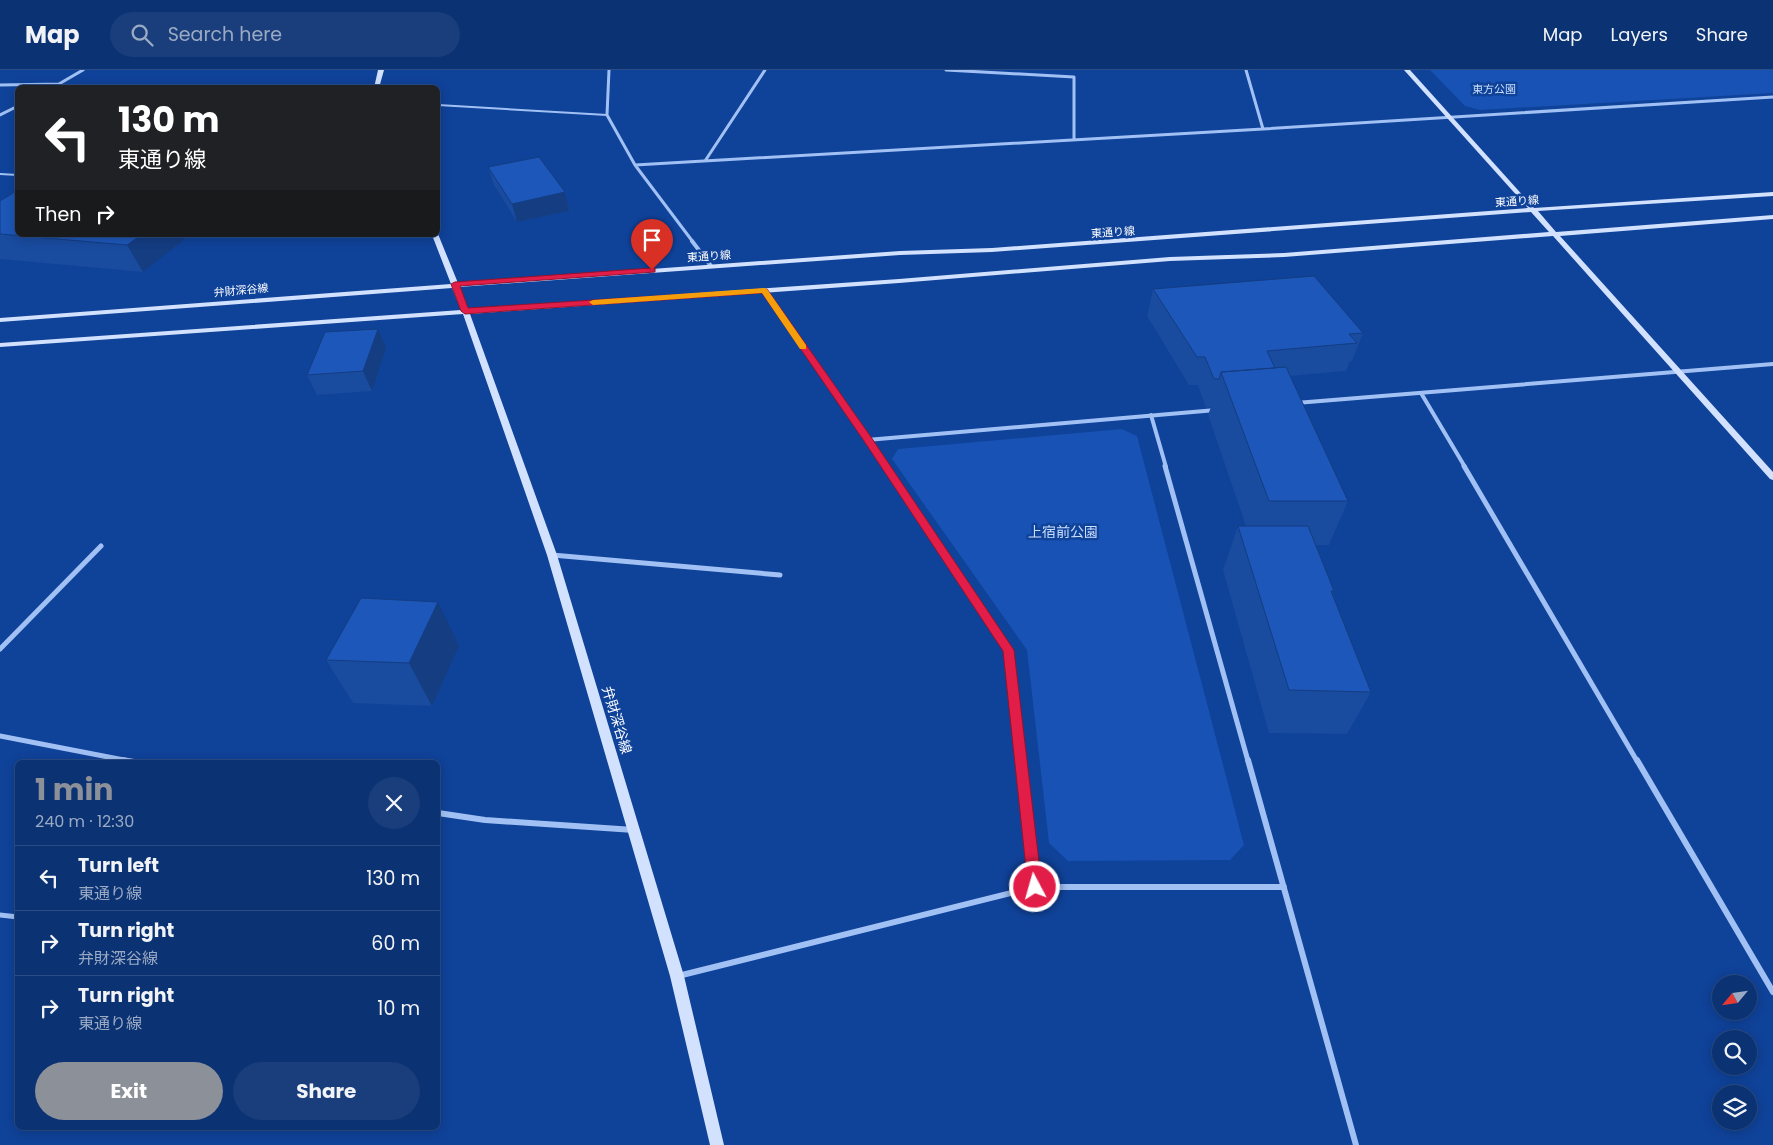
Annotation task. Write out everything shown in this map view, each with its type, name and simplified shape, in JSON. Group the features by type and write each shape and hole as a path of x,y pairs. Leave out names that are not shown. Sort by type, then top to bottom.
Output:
{"street":[{"path":"0,85 60,84 83,70"},
{"path":"377,85 382,70"},
{"path":"609,70 607,115 636,165 657,196 711,266"},
{"path":"705,161 765,70"},
{"path":"946,70 1074,77 1074,140"},
{"path":"1246,70 1263,129"},
{"path":"1407,70 1552,234 1773,476"},
{"path":"636,165 1773,97"},
{"path":"0,115 15,108"},
{"name":"東通り線","path":"455,284 900,253 1011,249 1773,194"},
{"path":"0,345 898,282 1160,260 1284,255 1773,216"},
{"path":"436,237 455,284"},
{"name":"弁財深谷線","path":"0,320 455,284 552,555 677,976 717,1145"},
{"path":"764,290 1008,650 1035,887"},
{"path":"1286,404 1680,374 1773,364"},
{"path":"1421,393 1773,992"},
{"path":"867,440 1218,410"},
{"path":"1151,415 1356,1145"},
{"path":"0,649 101,546"},
{"path":"552,555 780,575"},
{"path":"0,736 124,760"},
{"path":"440,814 485,820 635,830"},
{"path":"677,976 1035,887 1284,887"}],"lane":[{"path":"440,106 607,115"},
{"path":"0,174 15,175"},
{"path":"0,915 15,916"}],"green space":[{"name":"東方公園","path":"1430,70 1773,70 1773,93 1480,110 1465,106"},
{"name":"上宿前公園","path":"1122,429 1137,436 1244,845 1230,860 1068,861 1049,843 1027,650 892,459 898,449"}],"building":[{"path":"539,157 565,192 512,204 488,167"},
{"path":"15,192 15,235 0,234 0,201"},
{"path":"35,237 138,237 127,245"},
{"path":"1314,276 1363,333 1349,334 1357,343 1267,351 1275,368 1221,372 1219,379 1214,379 1205,357 1197,357 1153,289"},
{"path":"378,329 363,371 307,375 325,332"},
{"path":"1286,367 1348,501 1269,501 1221,372"},
{"path":"1238,526 1308,526 1334,591 1331,591 1371,692 1289,690"},
{"path":"361,598 438,602 409,663 326,660"}],"slow traffic":[{"path":"593,302 764,290 803,347"}],"route":[{"path":"652,270 455,284 465,311 764,290 1008,650 1035,887"}]}
